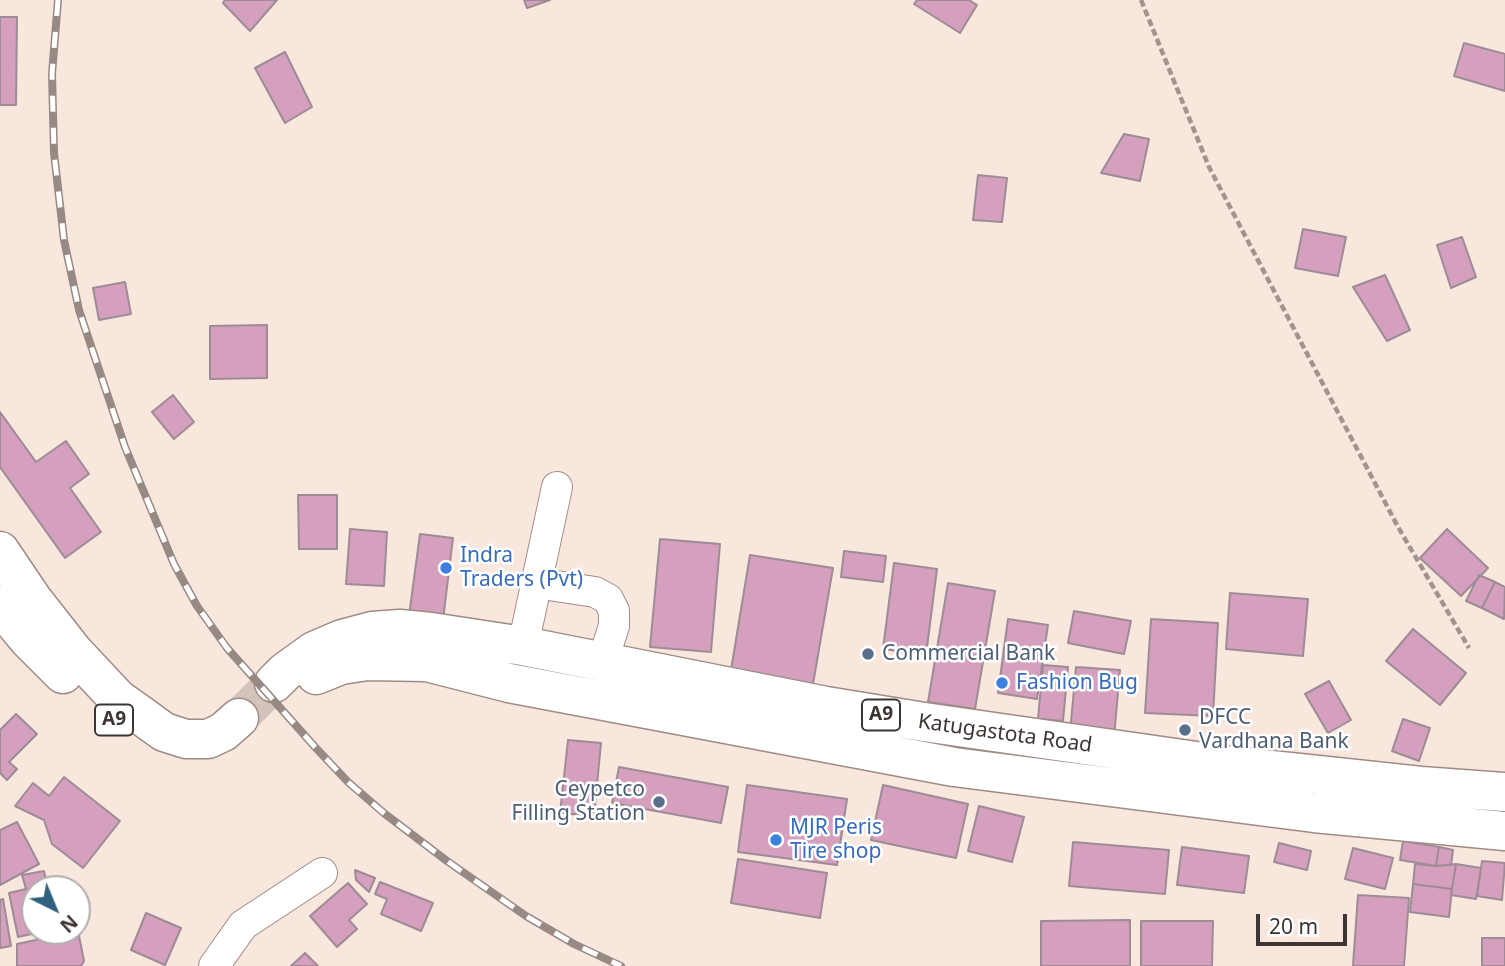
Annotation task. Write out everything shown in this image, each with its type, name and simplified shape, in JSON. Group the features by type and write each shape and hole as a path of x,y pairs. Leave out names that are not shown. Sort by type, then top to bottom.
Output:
{"highway":[{"name":"A9","path":"0,551 33,600 73,651 118,699 164,732 186,739 208,739 246,724 240,746 223,756 197,761 152,748 76,687 28,639 0,605"},
{"name":"Katugastota Road","path":"1505,792 1224,765 924,722 826,706 523,646 400,629 372,631 342,639 314,651 285,672 280,690 341,665 367,660 427,662 509,682 954,767 1288,810 1505,831"}],"lane":[{"path":"523,646 557,487"},
{"path":"536,583 595,592 608,599 614,611 614,626 602,663"},
{"path":"214,966 243,925 322,873"}],"path":[{"path":"1141,0 1209,167 1398,527 1469,648"}],"building":[{"path":"225,0 277,0 250,31 223,3"},
{"path":"524,0 550,0 527,8"},
{"path":"917,0 969,0 977,5 960,33 914,4"},
{"path":"0,17 17,17 16,105 0,105"},
{"path":"1464,43 1505,54 1505,91 1454,76"},
{"path":"285,52 312,107 285,123 255,68"},
{"path":"1124,134 1149,139 1140,181 1101,173"},
{"path":"978,175 1007,178 1002,222 973,220"},
{"path":"1303,229 1346,237 1338,276 1295,268"},
{"path":"1462,237 1476,277 1451,288 1437,245"},
{"path":"1385,275 1410,330 1387,341 1353,287"},
{"path":"125,282 131,314 99,320 93,288"},
{"path":"267,325 267,378 210,379 210,326"},
{"path":"173,395 194,422 174,439 152,412"},
{"path":"0,412 36,462 66,441 89,474 70,488 101,532 65,558 0,467"},
{"path":"298,495 337,495 337,549 299,549"},
{"path":"350,529 387,532 384,586 346,584"},
{"path":"1447,529 1488,568 1461,596 1420,558"},
{"path":"420,534 453,538 443,620 409,616"},
{"path":"660,539 720,544 711,652 650,647"},
{"path":"844,551 886,556 883,582 841,577"},
{"path":"750,555 833,568 813,684 731,670"},
{"path":"894,563 937,569 926,655 883,649"},
{"path":"1479,575 1495,582 1482,608 1466,601"},
{"path":"1495,582 1505,587 1504,619 1482,608"},
{"path":"948,583 995,591 975,709 928,702"},
{"path":"1230,593 1308,599 1303,656 1226,649"},
{"path":"1074,611 1131,621 1124,654 1068,643"},
{"path":"1008,619 1048,625 1037,699 998,693"},
{"path":"1151,619 1218,623 1213,716 1145,713"},
{"path":"1413,629 1466,673 1440,705 1386,661"},
{"path":"1043,665 1068,667 1063,721 1038,719"},
{"path":"1076,667 1120,670 1114,737 1070,733"},
{"path":"1329,681 1351,720 1328,733 1305,694"},
{"path":"16,714 37,734 9,762 17,769 7,780 0,773 0,730"},
{"path":"1403,719 1430,728 1419,761 1392,751"},
{"path":"568,740 601,743 594,816 560,813"},
{"path":"619,767 728,787 721,823 612,803"},
{"path":"64,777 120,821 83,868 52,844 44,820 15,806 33,783 49,796"},
{"path":"747,785 847,799 837,865 738,852"},
{"path":"883,785 968,804 956,858 871,840"},
{"path":"979,806 1024,817 1012,862 968,851"},
{"path":"17,822 39,864 0,885 0,830"},
{"path":"1403,841 1439,847 1436,866 1400,860"},
{"path":"1073,842 1169,850 1165,894 1069,886"},
{"path":"1279,843 1311,851 1307,870 1274,862"},
{"path":"1182,847 1249,856 1244,893 1177,885"},
{"path":"1439,847 1453,850 1451,865 1436,866"},
{"path":"1353,848 1393,858 1385,889 1345,879"},
{"path":"738,859 827,873 820,918 731,903"},
{"path":"1482,861 1505,863 1502,900 1477,896"},
{"path":"1415,864 1456,864 1452,889 1413,884"},
{"path":"1456,864 1481,868 1476,899 1451,895"},
{"path":"355,870 375,878 369,892 356,880"},
{"path":"44,871 45,875 22,875"},
{"path":"380,882 433,903 421,931 381,914 387,899 375,894"},
{"path":"348,883 367,904 349,920 357,929 337,947 310,916"},
{"path":"1413,884 1452,889 1449,917 1410,912"},
{"path":"21,890 21,936 18,937 9,893"},
{"path":"1358,895 1409,898 1404,966 1353,966"},
{"path":"3,899 11,946 0,948 0,900"},
{"path":"146,913 181,928 165,965 131,950"},
{"path":"1130,920 1130,966 1041,966 1041,921"},
{"path":"1141,921 1213,921 1212,966 1141,966"},
{"path":"1482,938 1505,938 1505,966 1482,966"},
{"path":"17,944 81,945 84,961 81,966 17,966"},
{"path":"305,953 318,966 291,966"}],"tunnel":[{"path":"239,718 274,683"}],"railway":[{"path":"58,0 52,74 54,153 64,240 79,310 125,447 174,564 197,606 227,648 315,747 348,782 385,814 526,916 574,944 621,966"}],"place":[{"name":"Indra Traders (Pvt)","path":"446,568"},
{"name":"Commercial Bank","path":"868,654"},
{"name":"Fashion Bug","path":"1002,683"},
{"name":"DFCC Vardhana Bank","path":"1185,730"},
{"name":"Ceypetco Filling Station","path":"659,802"},
{"name":"MJR Peris Tire shop","path":"776,840"}]}
